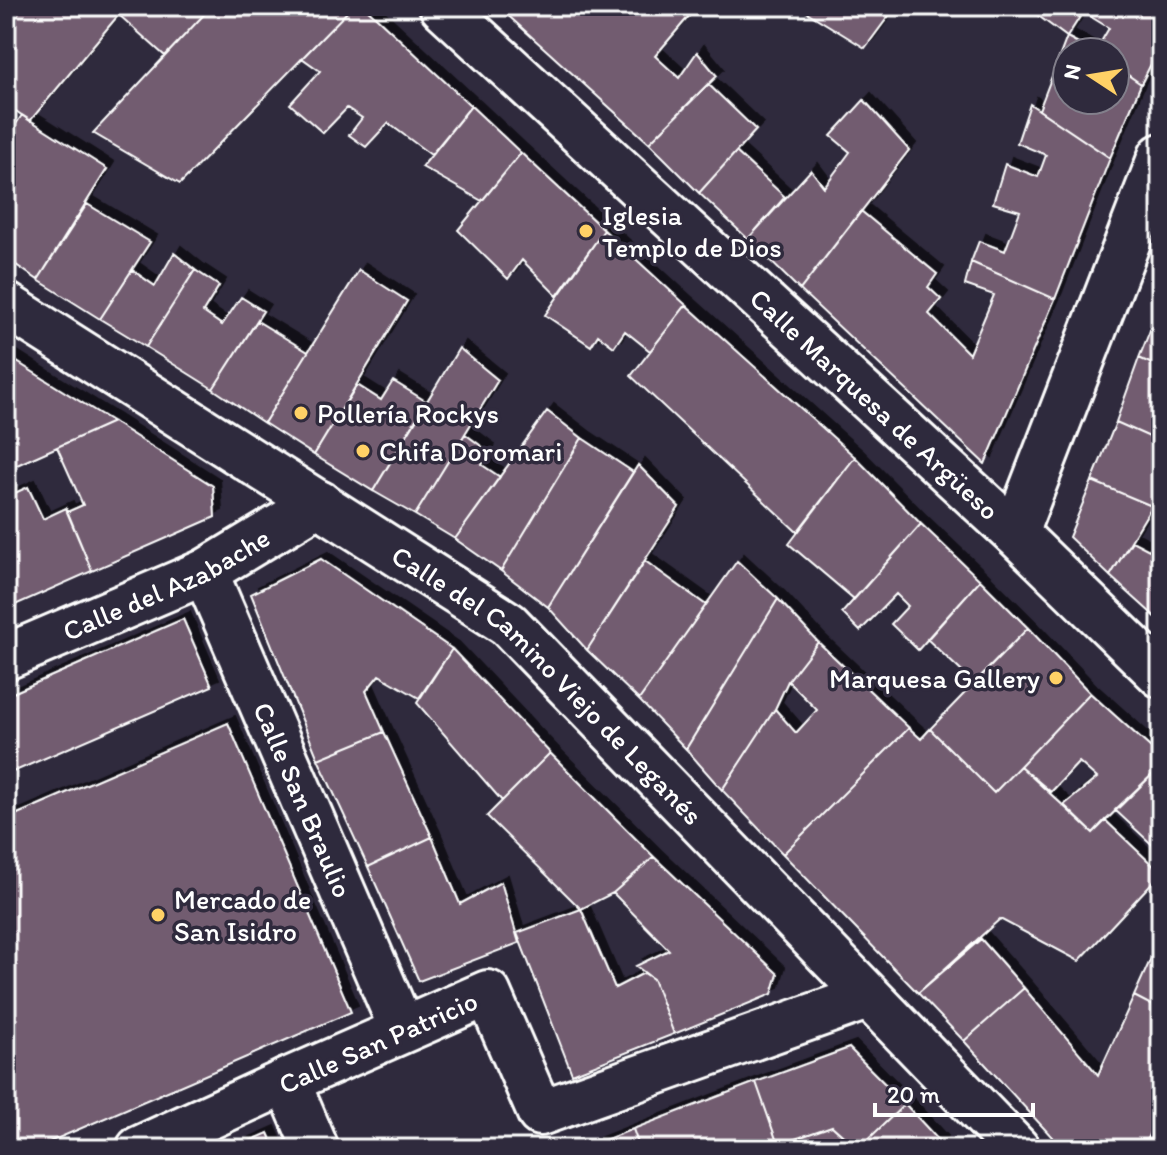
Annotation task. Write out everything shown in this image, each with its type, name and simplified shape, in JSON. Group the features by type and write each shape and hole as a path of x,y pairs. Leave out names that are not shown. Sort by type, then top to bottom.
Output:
{"street":[{"name":"Calle Marquesa de Argüeso","path":"442,6 1015,533 1161,675"},
{"path":"1015,533 1161,156"},
{"name":"Calle del Camino Viejo de Leganés","path":"6,305 508,624 1017,1149"},
{"name":"Calle del Azabache","path":"6,657 205,572 319,503"},
{"name":"Calle San Braulio","path":"205,572 402,1029"},
{"name":"Calle San Patricio","path":"139,1149 488,993 540,1113 867,997"},
{"path":"287,1081 316,1149"}],"building":[{"path":"6,6 126,6 30,121 6,104"},
{"path":"126,6 212,6 165,56 119,15"},
{"path":"212,6 353,6 180,184 93,133"},
{"path":"353,6 364,6 471,106 431,155 388,123 366,147 349,135 362,118 347,108 323,133 290,104 320,71 302,58"},
{"path":"506,6 603,6 607,10 610,6 680,6 690,15 655,56 679,78 697,52 717,76 649,143 502,10"},
{"path":"797,6 896,6 865,48"},
{"path":"1025,6 1161,6 1161,44 1141,84 1131,77 1131,36 1104,36 1109,28 1083,12 1066,36"},
{"path":"1131,77 1141,84 1131,108"},
{"path":"1051,79 1051,116 1128,116 1110,158 1039,110"},
{"path":"708,84 756,130 699,193 649,143"},
{"path":"864,100 909,150 800,290 748,239 811,170 824,187 850,152 831,136"},
{"path":"1030,104 1110,158 1055,299 971,262 979,241 1005,251 1020,211 993,203 1005,164 1038,177 1046,155 1017,143"},
{"path":"471,106 521,153 482,201 422,167"},
{"path":"22,115 107,169 38,280 6,258 6,139"},
{"path":"736,152 785,197 748,239 699,193"},
{"path":"521,153 604,230 557,296 522,260 508,279 458,230"},
{"path":"87,204 150,242 100,319 38,280"},
{"path":"861,211 937,274 928,287 941,299 929,314 969,354 994,295 965,285 971,262 1055,299 985,464 800,290"},
{"path":"604,230 686,305 650,351 625,331 614,347 598,335 591,346 545,315"},
{"path":"174,253 195,270 146,347 100,319 132,270 155,286"},
{"path":"195,270 219,286 203,312 222,325 241,297 263,311 213,389 146,347"},
{"path":"359,270 407,301 314,455 264,423"},
{"path":"1161,303 1161,368 1139,358"},
{"path":"686,305 855,457 797,532 631,376"},
{"path":"257,321 308,352 264,423 213,389"},
{"path":"459,348 498,380 415,515 373,491"},
{"path":"6,355 113,422 8,469"},
{"path":"1139,358 1161,368 1161,442 1116,422"},
{"path":"393,381 427,402 373,491 314,455 357,385 381,400"},
{"path":"547,411 582,438 501,571 455,539"},
{"path":"113,422 213,486 215,517 92,571 67,512 83,505 57,447"},
{"path":"1116,422 1161,442 1161,510 1092,481"},
{"path":"465,434 488,451 482,465 500,477 455,539 415,515"},
{"path":"582,438 633,472 548,607 501,571"},
{"path":"855,457 921,524 854,599 789,544"},
{"path":"638,465 679,507 587,650 548,607"},
{"path":"1092,481 1152,506 1110,576 1069,537"},
{"path":"28,487 43,519 66,508 92,571 6,609 6,497"},
{"path":"921,524 980,580 918,650 891,624 908,606 896,594 860,631 842,613"},
{"path":"1161,534 1161,622 1110,576 1132,541 1149,550"},
{"path":"321,559 452,649 419,698 379,675 366,691 384,732 318,759 251,594"},
{"path":"645,561 706,605 639,700 587,650"},
{"path":"737,561 778,599 686,749 639,700"},
{"path":"980,580 1028,628 974,683 927,639"},
{"path":"778,599 818,642 788,681 775,709 722,790 686,749"},
{"path":"183,619 212,686 6,775 6,696"},
{"path":"1028,628 1090,693 994,793 930,729"},
{"path":"818,642 909,728 783,854 722,790 775,709 796,733 817,710 788,681"},
{"path":"452,649 550,753 502,801 417,703"},
{"path":"1090,693 1161,757 1161,766 1093,833 1064,805 1097,778 1079,762 1051,792 1020,766"},
{"name":"Mercado de San Isidro","path":"228,723 351,1012 33,1149 6,1149 6,819"},
{"path":"909,728 921,739 930,729 994,793 1020,766 1093,833 1105,820 1161,873 1079,961 1000,919 918,993 783,854"},
{"path":"384,732 432,837 368,867 318,759"},
{"path":"550,753 654,857 613,893 581,909 487,816"},
{"path":"1161,766 1161,853 1115,810"},
{"path":"432,837 460,904 501,882 519,943 419,981 368,867"},
{"path":"654,857 778,974 772,994 674,1034 653,979 636,966 669,950 613,893"},
{"path":"581,909 615,988 644,973 653,979 674,1034 572,1074 517,933"},
{"path":"1161,936 1161,1010 1134,996"},
{"path":"981,939 1024,988 964,1041 918,993"},
{"path":"1024,988 1098,1075 1134,996 1161,1010 1161,1109 1146,1141 1089,1149 1063,1149 964,1041"},
{"path":"849,1048 905,1104 858,1149 832,1126 778,1145 756,1082"},
{"path":"756,1082 778,1145 767,1149 640,1149 633,1129"},
{"path":"905,1104 941,1143 936,1149 858,1149"},
{"path":"832,1126 857,1149 767,1149 778,1145"},
{"path":"633,1129 640,1149 582,1149"},
{"path":"268,1133 275,1149 232,1149"}],"place":[{"name":"Iglesia Templo de Dios","path":"586,231"},
{"name":"Pollería Rockys","path":"301,413"},
{"name":"Chifa Doromari","path":"363,451"},
{"name":"Marquesa Gallery","path":"1056,678"},
{"name":"Mercado de San Isidro","path":"158,915"}]}
